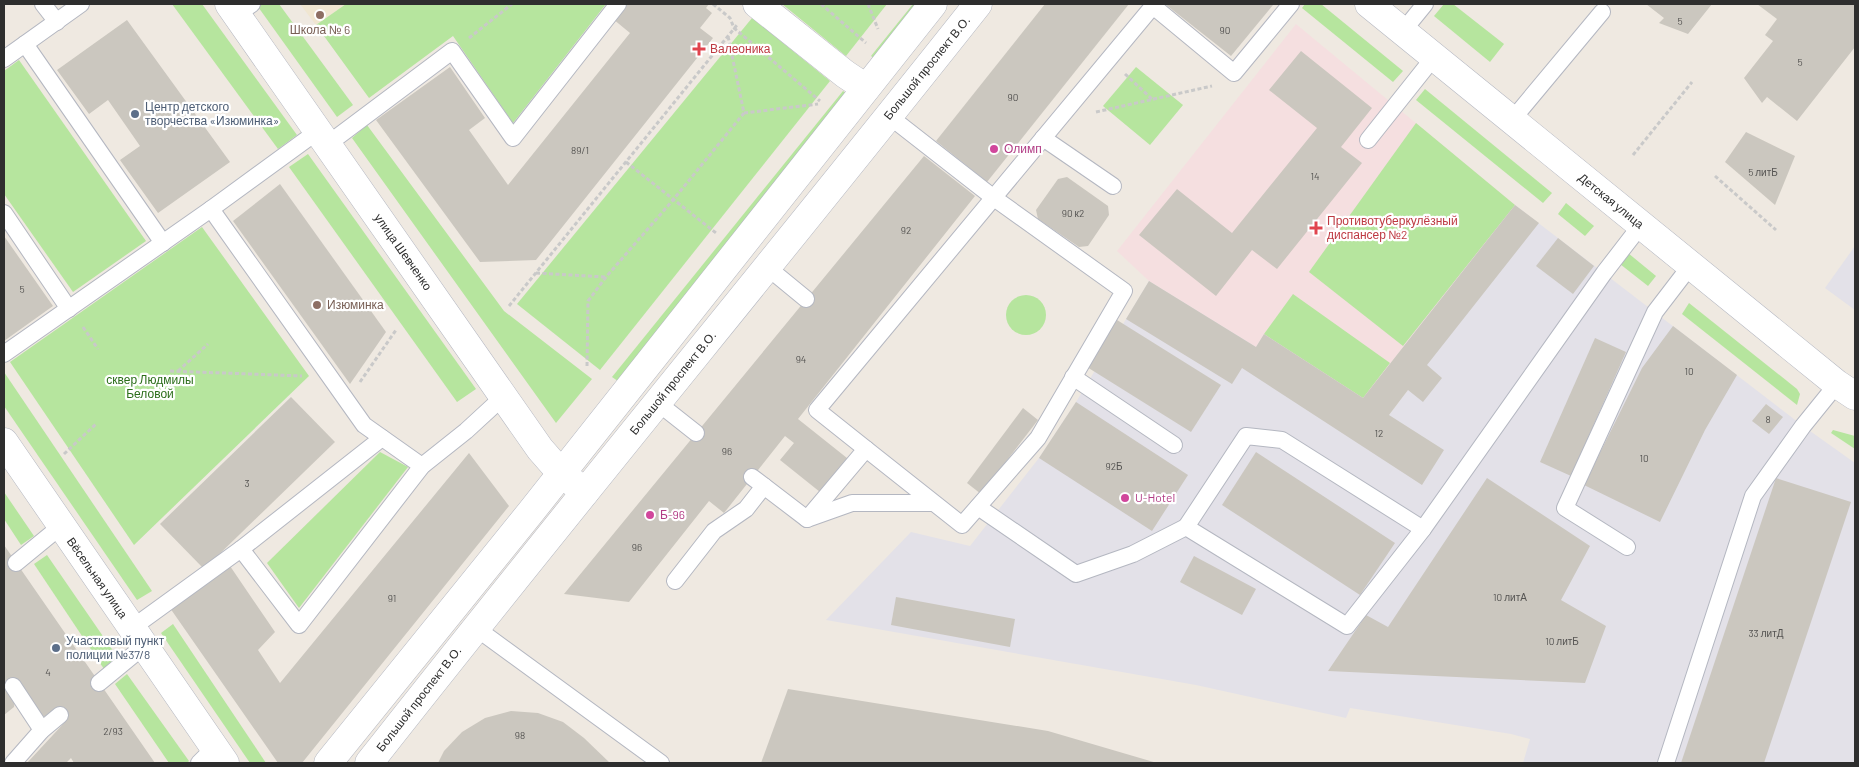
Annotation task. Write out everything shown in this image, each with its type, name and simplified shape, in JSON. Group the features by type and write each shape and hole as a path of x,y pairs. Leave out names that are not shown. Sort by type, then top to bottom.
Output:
{"main road":[{"path":"758,4 845,74 866,88"},
{"path":"328,763 933,4"},
{"name":"Большой проспект В.О.","path":"369,763 978,4"},
{"name":"Детская улица","path":"1369,4 1846,390"},
{"name":"улица Шевченко","path":"240,7 323,138 540,449 561,473 585,492"},
{"name":"Вёсельная улица","path":"4,442 138,637 213,758"}],"lane":[{"path":"42,4 56,22"},
{"path":"4,59 81,4"},
{"path":"4,354 212,208 323,138 452,51 513,138 618,4"},
{"path":"889,116 994,198 1124,291 1038,438 962,525 817,410 863,347 994,198 1153,6 1234,73 1291,4"},
{"path":"1403,31 1426,4"},
{"path":"1512,120 1602,12"},
{"path":"25,44 163,243"},
{"path":"1368,140 1434,57"},
{"path":"1043,138 1113,186"},
{"path":"212,208 364,425 422,466"},
{"path":"4,213 69,309"},
{"path":"1186,527 1347,626 1423,529 1604,273 1641,225"},
{"path":"1627,547 1565,508 1656,312 1691,265"},
{"path":"767,267 806,299"},
{"path":"1073,377 1174,445"},
{"path":"1666,763 1753,496 1803,426 1846,390"},
{"path":"241,549 299,625 422,466 466,431 504,396"},
{"path":"658,403 696,432"},
{"path":"978,507 1076,574 1133,554 1186,527 1246,436 1282,440 1423,529"},
{"path":"99,683 138,637 241,549 382,438"},
{"path":"807,519 866,449"},
{"path":"675,581 714,532 746,509 758,481 807,519"},
{"path":"807,519 852,503 933,502"},
{"path":"16,563 61,526"},
{"path":"476,628 661,763"},
{"path":"13,686 42,730"},
{"path":"13,763 42,730 60,715"}],"path":[{"path":"452,51 512,4"},
{"path":"586,366 588,300 744,113 823,103 734,28 730,18 713,4"},
{"path":"509,306 734,28 758,4"},
{"path":"821,4 868,45"},
{"path":"868,4 880,32"},
{"path":"728,36 744,113"},
{"path":"1108,60 1152,99"},
{"path":"1059,120 1224,83 1234,73"},
{"path":"1633,155 1692,82"},
{"path":"626,162 718,234"},
{"path":"1715,176 1776,230"},
{"path":"536,273 606,277"},
{"path":"347,401 396,330"},
{"path":"178,372 208,344"},
{"path":"170,372 309,376"},
{"path":"64,454 97,423"}],"shaded area":[{"name":"Школа № 6","path":"300,4 346,4 316,25"},
{"name":"Противотуберкулёзный диспансер №2","path":"1296,24 1515,205 1363,398 1264,334 1256,347 1149,281 1117,251"},
{"path":"1515,205 1803,426 1855,463 1855,763 1523,763 1530,739 1511,734 1350,708 1346,718 1196,685 826,620 911,532 970,546 1039,458 1076,402 1149,281 1256,346 1264,334 1389,415 1427,365 1403,346"},
{"path":"1855,246 1855,310 1825,288"}],"green space":[{"path":"172,4 202,4 297,135 278,149"},
{"path":"256,4 279,4 353,105 337,117"},
{"path":"346,4 606,4 513,123 453,36 369,98 316,25"},
{"path":"782,4 887,4 846,56"},
{"path":"913,4 931,4 882,64 871,56"},
{"path":"1305,4 1321,4 1403,71 1393,82 1302,8"},
{"path":"1444,4 1453,4 1504,44 1490,62 1434,16"},
{"path":"752,18 830,81 600,370 517,304"},
{"path":"19,60 146,241 73,292 4,194 4,71"},
{"path":"1136,67 1183,105 1150,145 1103,106"},
{"path":"1425,89 1552,193 1543,203 1416,100"},
{"path":"843,91 855,100 625,386 612,377"},
{"path":"1416,123 1515,205 1403,346 1309,272"},
{"path":"367,125 504,311 592,379 556,423 352,138"},
{"path":"308,154 476,389 457,402 289,167"},
{"path":"1566,203 1594,226 1585,236 1558,214"},
{"name":"сквер Людмилы Беловой","path":"202,227 309,376 134,545 10,362"},
{"path":"1628,253 1656,276 1648,286 1620,264"},
{"path":"1293,294 1390,363 1363,398 1264,334"},
{"path":"1030,295 1037,298 1043,304 1046,315 1045,323 1037,332 1030,335 1022,335 1015,332 1007,323 1006,311 1009,304 1018,296"},
{"path":"1689,303 1797,389 1800,394 1797,405 1682,314"},
{"path":"4,372 152,591 137,600 4,406"},
{"path":"1833,430 1855,436 1855,449 1831,433"},
{"path":"380,452 408,467 299,608 267,563"},
{"path":"4,492 34,536 21,545 4,519"},
{"path":"47,555 118,658 104,669 34,564"},
{"path":"173,624 266,763 250,763 161,633"},
{"path":"127,674 189,761 187,763 169,763 115,684"}],"building":[{"path":"625,4 709,4 706,8 712,13 700,28 713,38 536,260 480,262 376,120 450,67 485,118 469,130 508,185 630,33 613,19"},
{"path":"1045,4 1129,4 987,182 936,141"},
{"path":"1165,4 1272,4 1273,5 1231,56"},
{"path":"1646,4 1712,4 1688,34 1659,23 1664,18"},
{"path":"1757,4 1855,4 1855,47 1797,121 1767,97 1762,103 1744,78 1773,41 1765,35 1777,19"},
{"path":"127,20 230,162 158,213 120,160 140,146 108,100 89,114 57,70"},
{"name":"Противотуберкулёзный диспансер №2","path":"1301,51 1372,108 1341,147 1362,163 1277,269 1252,250 1216,296 1139,235 1177,189 1232,233 1317,128 1269,90"},
{"path":"1746,132 1795,156 1775,205 1725,162"},
{"path":"924,156 975,196 798,419 852,462 825,496 780,460 794,443 785,436 724,513 709,501 629,602 564,594"},
{"path":"1067,177 1108,206 1109,215 1088,246 1079,247 1038,219 1036,210 1058,179"},
{"path":"280,184 386,332 350,384 233,221"},
{"path":"1515,205 1539,223 1427,365 1442,378 1423,402 1408,390 1389,415 1444,450 1422,485 1242,368 1232,384 1126,319 1149,281 1256,347 1264,334 1363,398"},
{"path":"4,236 53,306 4,341"},
{"path":"1558,238 1594,266 1573,294 1536,266"},
{"path":"1117,320 1221,385 1191,432 1087,367"},
{"path":"1673,326 1737,375 1705,430 1660,522 1584,485 1642,368"},
{"path":"1595,338 1626,352 1571,476 1540,462"},
{"path":"291,397 335,442 204,569 160,524"},
{"path":"1076,402 1188,475 1152,531 1039,458"},
{"path":"1766,404 1783,417 1769,434 1752,421"},
{"path":"1023,408 1038,420 981,494 967,483"},
{"path":"1256,452 1395,543 1360,595 1222,505"},
{"path":"469,453 509,506 302,763 278,763 170,608 230,566 275,632 258,650 280,683"},
{"path":"1487,478 1590,546 1561,600 1606,626 1585,683 1328,671 1366,615 1388,627"},
{"path":"1776,478 1851,502 1764,763 1681,763"},
{"path":"4,545 155,763 74,763 71,758 66,763 27,763 65,722 40,715 15,700 14,707 4,715"},
{"path":"1194,556 1256,589 1242,615 1180,582"},
{"path":"896,597 1015,619 1010,647 891,625"},
{"path":"788,689 1048,731 1157,763 761,763"},
{"path":"511,711 538,713 563,722 584,738 610,763 438,763 444,751 462,732 485,718"}],"place":[{"name":"Школа № 6","path":"320,15"},
{"name":"Валеоника","path":"699,49"},
{"name":"Центр детского творчества «Изюминка»","path":"135,114"},
{"name":"Олимп","path":"994,149"},
{"name":"Противотуберкулёзный диспансер №2","path":"1316,228"},
{"name":"Изюминка","path":"317,305"},
{"name":"U-Hotel","path":"1125,498"},
{"name":"Б-96","path":"650,515"},
{"name":"Участковый пункт полиции №37/8","path":"56,648"}]}
